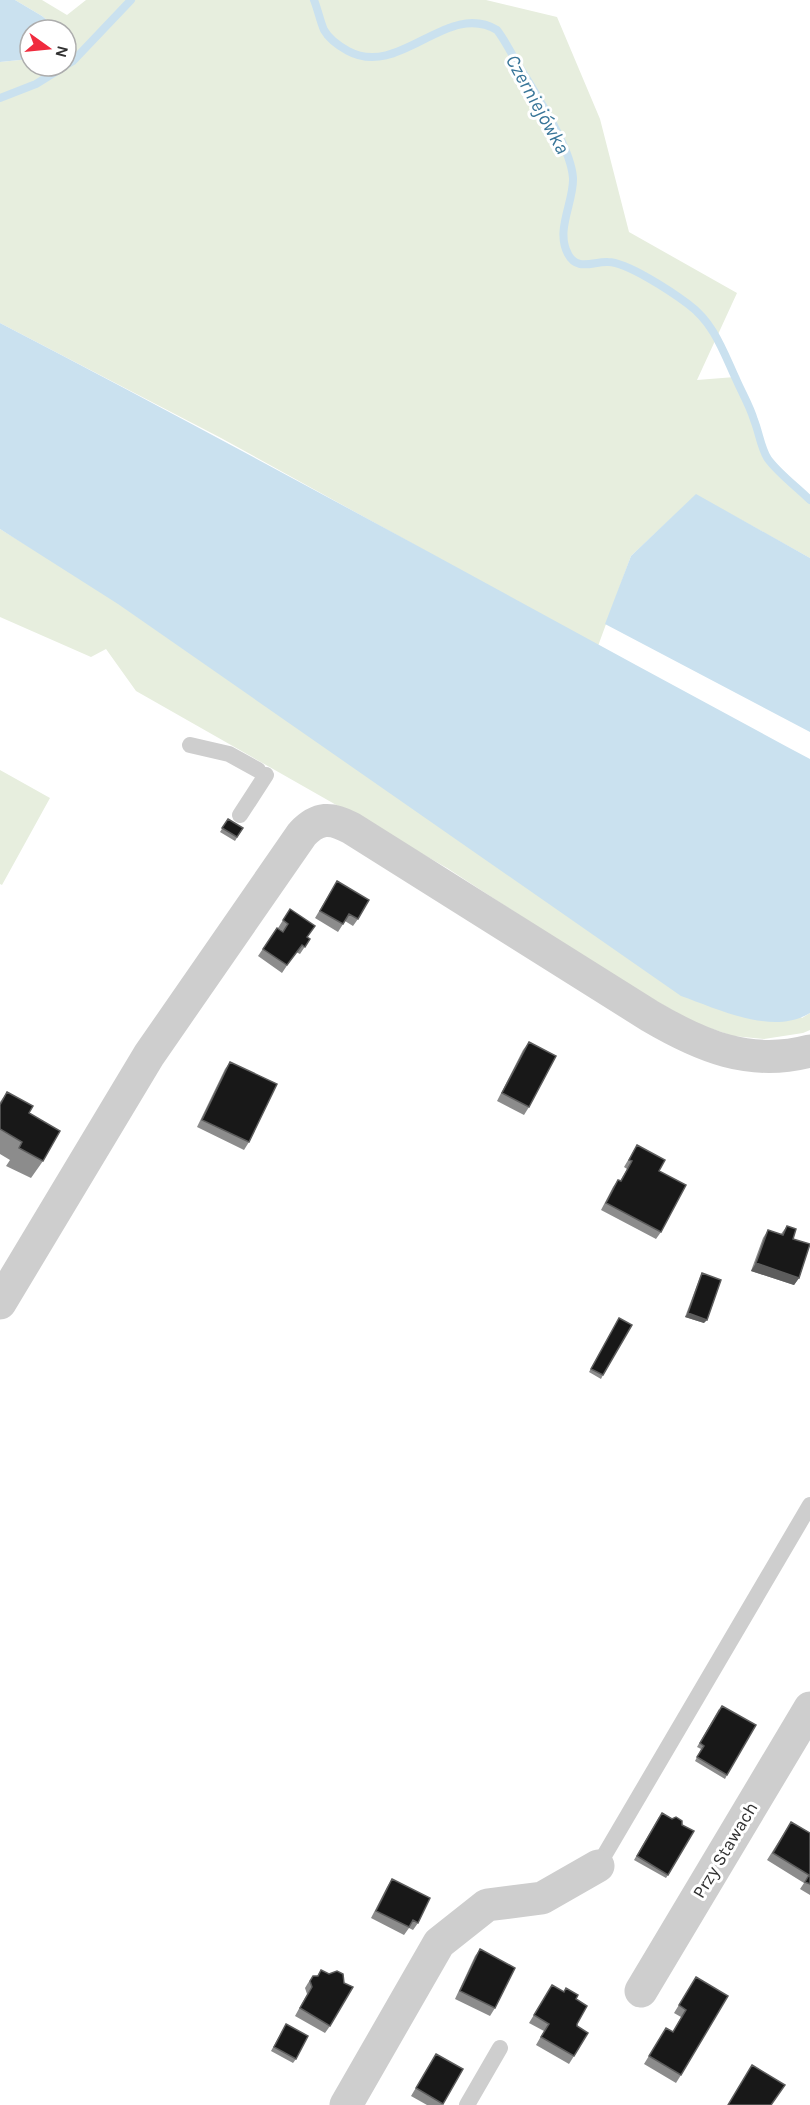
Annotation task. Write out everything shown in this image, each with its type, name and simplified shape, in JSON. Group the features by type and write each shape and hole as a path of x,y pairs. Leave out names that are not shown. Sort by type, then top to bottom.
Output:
{"street":[{"path":"0,1303 161,1037 302,834 317,823 332,820 351,828 650,1016 693,1040 720,1050 752,1056 785,1056 810,1051"},
{"name":"Przy Stawach","path":"641,1991 810,1708"},
{"path":"346,2105 439,1943 487,1905 542,1898 598,1866"}],"lane":[{"path":"190,745 230,754 262,772 240,815"},
{"path":"598,1866 810,1505"},
{"path":"467,2105 500,2048"}],"green space":[{"path":"15,0 42,0 67,15 86,0 486,0 557,17 600,119 629,232 737,293 697,380 735,377 754,418 767,458 810,500 810,558 696,495 631,556 598,646 221,438 0,323 0,62 18,60 18,78 78,78 78,18 44,18"},
{"path":"0,529 802,1018 810,1013 810,1030 764,1039 733,1036 695,1023 621,981 447,868 136,691 106,649 91,657 0,617"},
{"path":"0,770 50,798 2,885 0,884"}],"water":[{"path":"0,0 15,0 44,18 18,18 18,60 0,62"},
{"path":"0,323 305,485 810,759 810,1013 779,1022 763,1021 728,1013 681,996 118,604 0,529"},
{"path":"696,494 810,558 810,732 605,624 631,556"}],"building":[{"path":"228,819 243,828 237,837 222,828"},
{"path":"337,881 369,900 358,919 349,914 343,924 320,911"},
{"path":"290,909 315,926 307,937 310,939 305,947 302,945 287,965 263,949 277,928 283,932 288,924 283,920"},
{"path":"529,1042 556,1056 529,1107 502,1093"},
{"path":"230,1062 277,1084 249,1142 202,1120"},
{"path":"7,1092 33,1106 29,1113 60,1131 43,1161 19,1148 22,1142 0,1129 0,1105"},
{"path":"637,1145 665,1160 659,1171 686,1185 661,1232 606,1203 618,1180 621,1181 632,1161 629,1160"},
{"path":"787,1226 796,1229 793,1239 810,1244 799,1278 756,1263 768,1230 783,1235"},
{"path":"702,1273 721,1280 707,1320 688,1313"},
{"path":"619,1318 632,1325 603,1375 591,1369"},
{"path":"722,1706 756,1725 727,1775 697,1757 704,1746 700,1743"},
{"path":"662,1813 672,1819 676,1817 682,1821 682,1825 694,1831 668,1875 637,1856"},
{"path":"791,1822 810,1833 810,1884 805,1882 809,1875 773,1853"},
{"path":"392,1879 430,1898 418,1923 413,1920 409,1927 376,1911"},
{"path":"480,1949 515,1968 495,2008 460,1991"},
{"path":"321,1970 329,1974 337,1971 343,1974 344,1983 353,1987 330,2026 300,2008 312,1987 310,1981 313,1976 318,1976"},
{"path":"696,1977 728,1996 681,2075 649,2056 666,2028 673,2032 686,2010 679,2005"},
{"path":"552,1985 564,1992 566,1988 578,1995 576,1999 587,2006 577,2026 588,2033 574,2056 541,2037 549,2024 534,2015"},
{"path":"286,2024 308,2036 296,2059 274,2047"},
{"path":"436,2054 463,2069 443,2104 416,2088"},
{"path":"752,2065 785,2085 771,2105 728,2105"}],"waterway":[{"name":"Czerniejówka","path":"78,56 131,0"},
{"name":"Czerniejówka","path":"314,0 324,30 329,36 348,51 367,57 386,55 405,49 460,25 478,23 497,30 550,118 571,165 573,187 563,235 568,254 576,263 616,263 637,272 681,299 705,320 722,348 750,410 768,459 810,500"},
{"name":"Czerniejówka","path":"0,98 46,78"}]}
